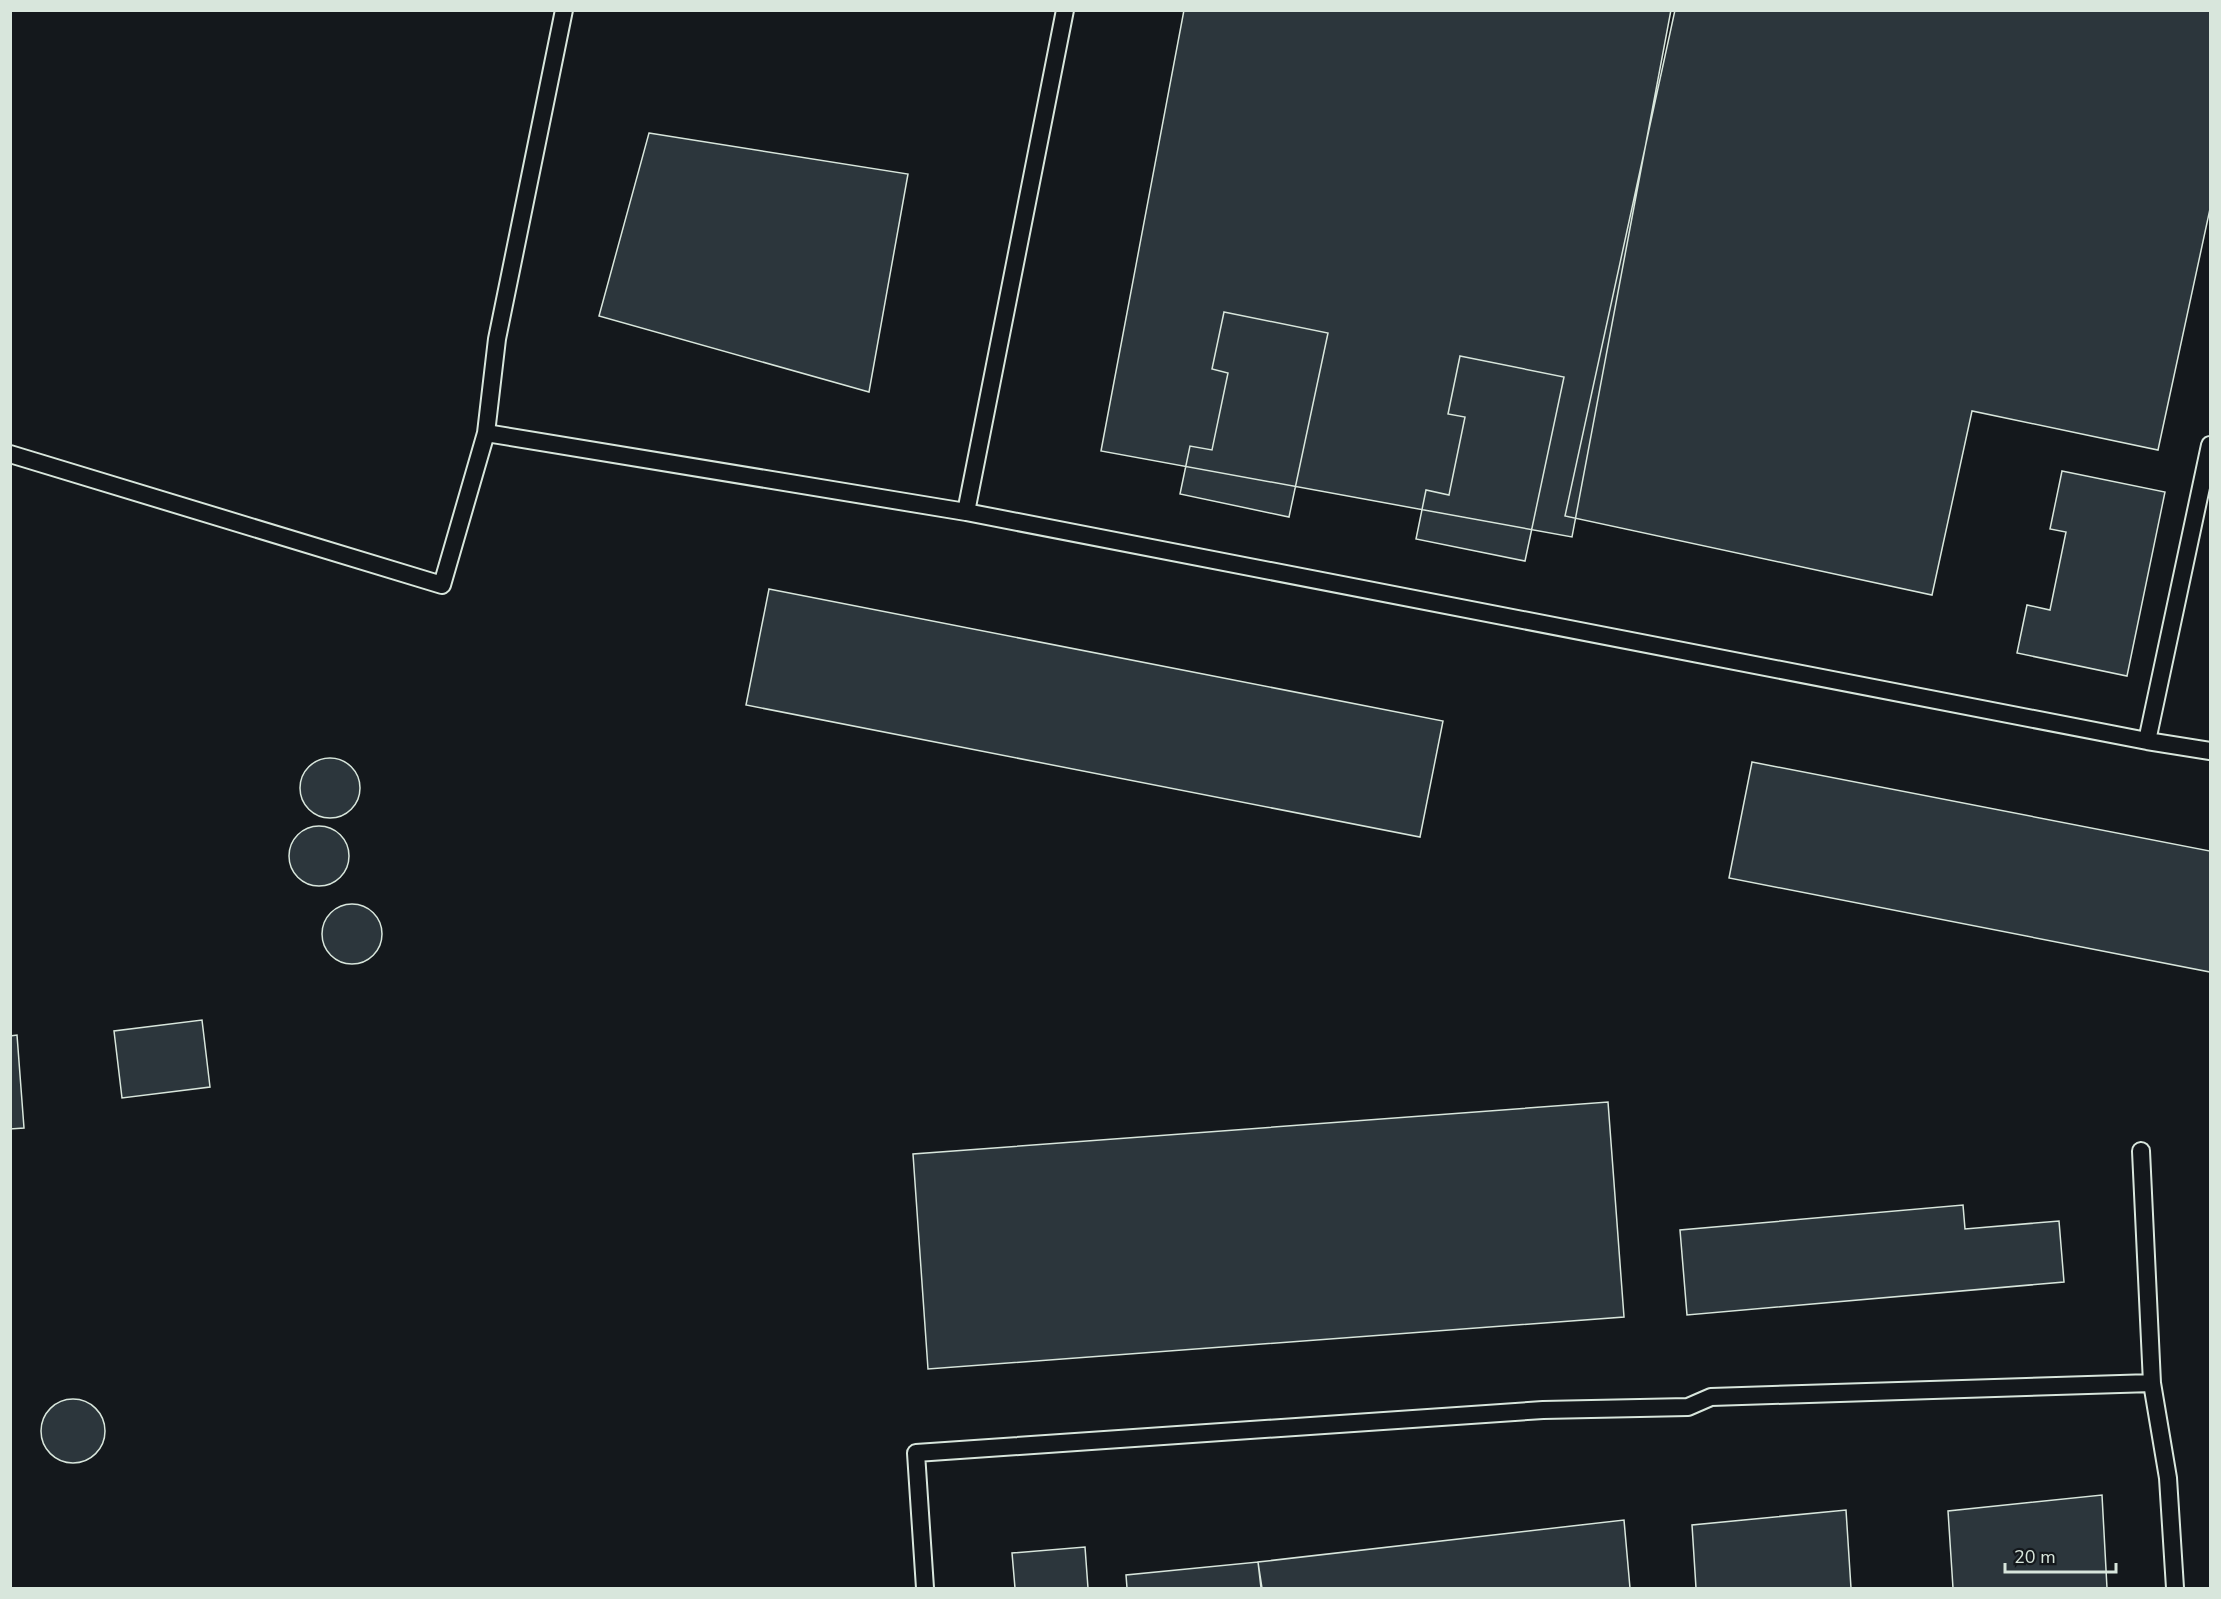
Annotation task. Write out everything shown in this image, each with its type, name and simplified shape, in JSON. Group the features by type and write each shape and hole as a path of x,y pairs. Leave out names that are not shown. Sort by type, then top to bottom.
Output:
{"lane":[{"path":"10,454 442,585 486,433 497,339 564,10"},
{"path":"966,512 1065,10"},
{"path":"486,433 966,512 2147,741 2211,751"},
{"path":"2147,741 2211,445"},
{"path":"2141,1151 2152,1383 2168,1478 2175,1588"},
{"path":"925,1588 916,1453 1543,1410 1688,1407 1711,1397 2152,1383"}],"building":[{"path":"1184,10 1671,10 1572,537 1101,451"},
{"path":"1675,10 2210,10 2210,209 2158,450 1972,411 1932,595 1565,516"},
{"path":"649,133 908,174 869,392 599,316"},
{"path":"1224,312 1328,333 1289,517 1180,494 1190,446 1212,450 1228,373 1212,369"},
{"path":"1460,356 1564,377 1525,561 1416,539 1426,490 1449,495 1465,417 1448,414"},
{"path":"2062,471 2165,492 2127,676 2017,653 2027,605 2050,610 2066,532 2050,529"},
{"path":"769,589 1443,721 1420,837 746,705"},
{"path":"330,758 351,767 360,788 351,809 330,818 309,809 300,788 309,767"},
{"path":"1752,762 2210,851 2210,972 1729,878"},
{"path":"319,826 340,835 349,856 340,877 319,886 298,877 289,856 298,835"},
{"path":"352,904 373,913 382,934 373,955 352,964 331,955 322,934 331,913"},
{"path":"202,1020 210,1087 122,1098 114,1031"},
{"path":"17,1035 24,1128 10,1129 10,1036"},
{"path":"1608,1102 1624,1317 928,1369 913,1154"},
{"path":"1963,1205 1965,1229 2059,1221 2064,1282 1687,1315 1680,1230"},
{"path":"67,1399 79,1399 96,1408 103,1419 105,1431 103,1443 96,1454 79,1463 67,1463 55,1458 46,1449 41,1437 41,1425 46,1413 55,1404"},
{"path":"2102,1495 2107,1588 1953,1588 1948,1511"},
{"path":"1846,1510 1851,1588 1696,1588 1692,1525"},
{"path":"1624,1520 1630,1588 1262,1588 1258,1562"},
{"path":"1085,1547 1088,1588 1015,1588 1012,1553"},
{"path":"1258,1562 1261,1588 1127,1588 1126,1575"}]}
